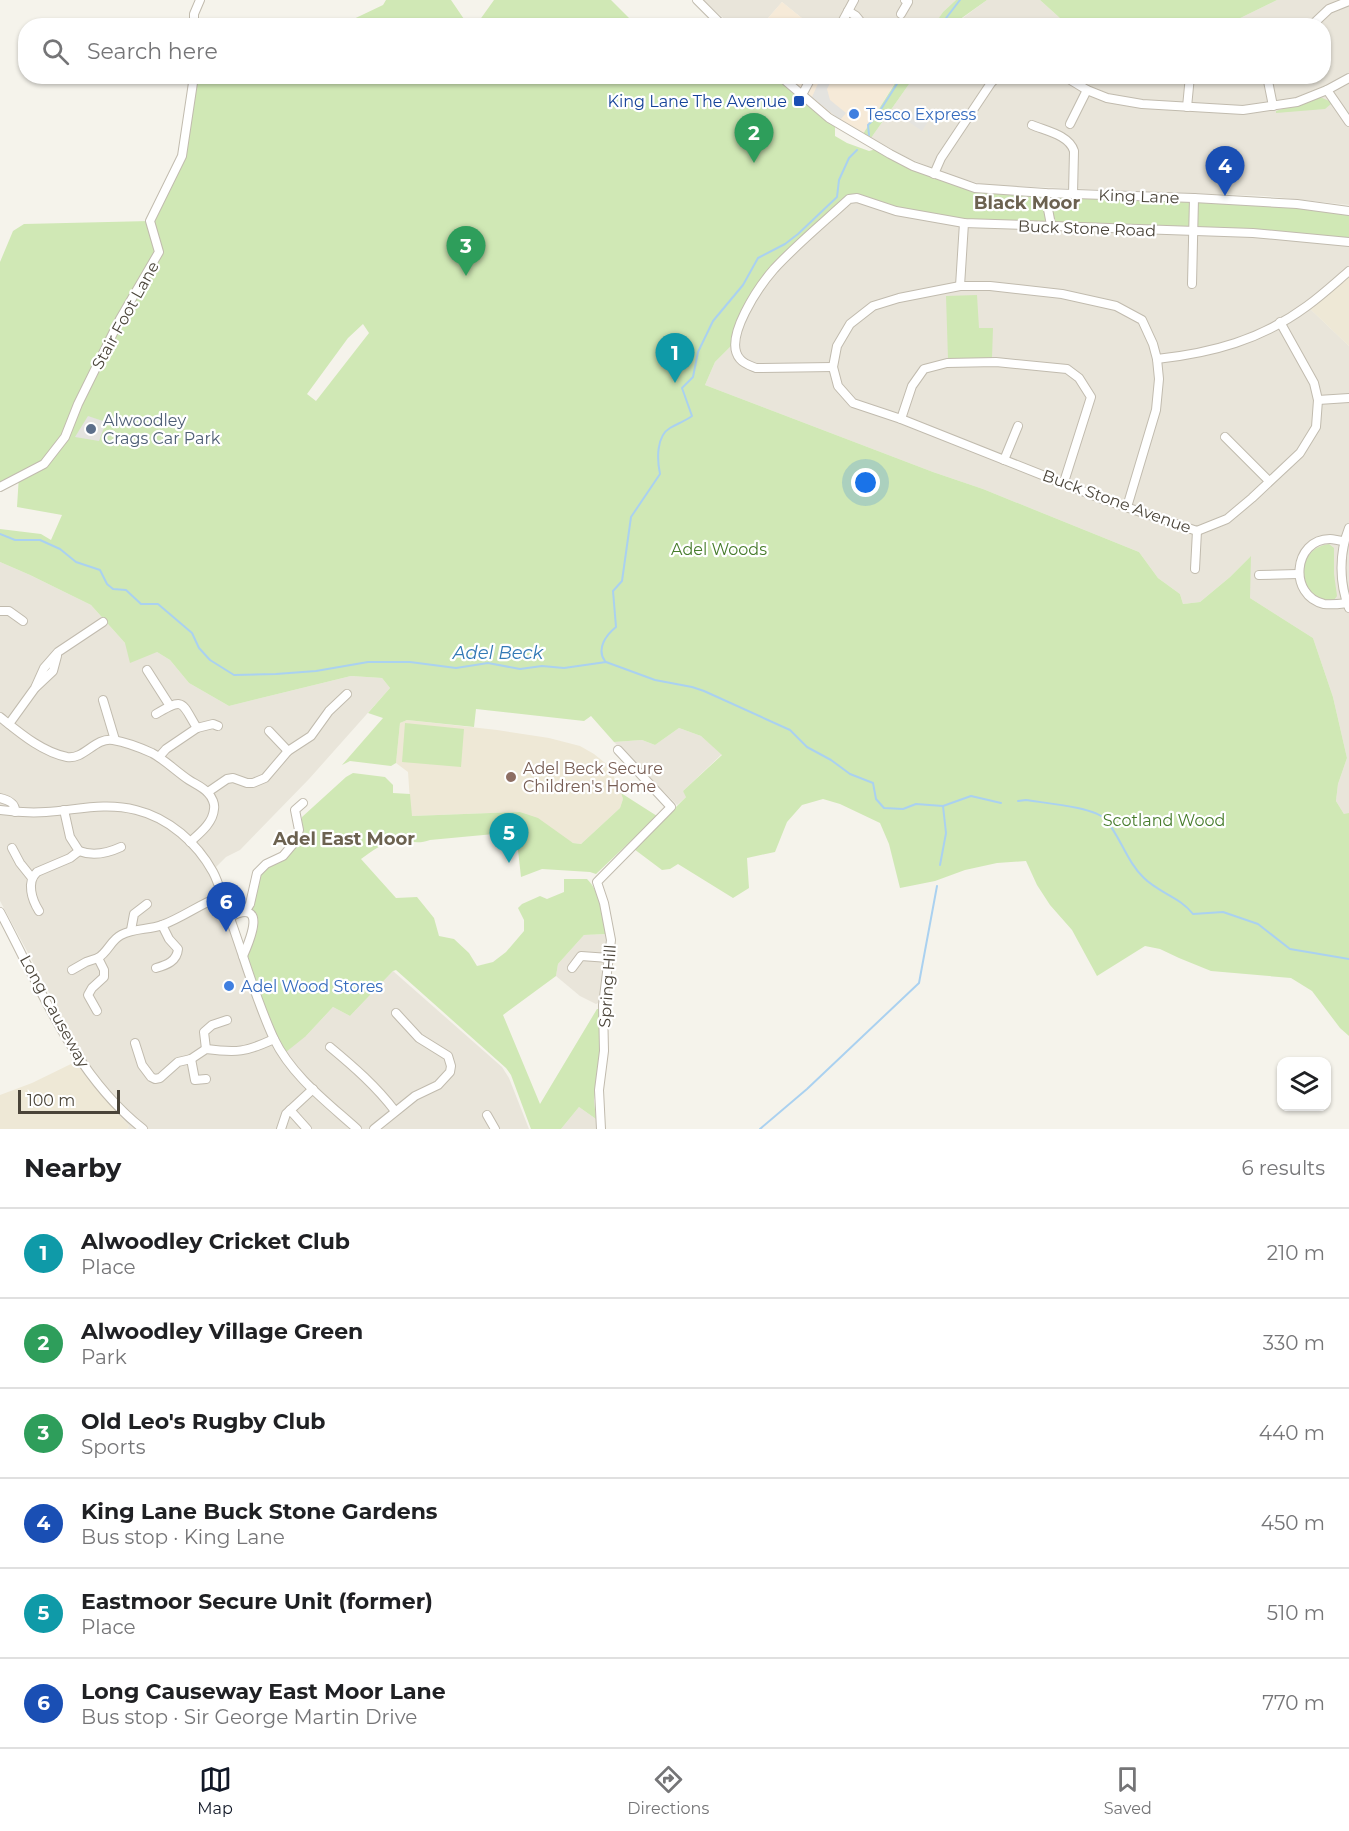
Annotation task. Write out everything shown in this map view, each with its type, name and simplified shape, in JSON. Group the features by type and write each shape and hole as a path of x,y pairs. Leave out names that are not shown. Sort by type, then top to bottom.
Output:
{"street":[{"path":"194,18 200,0"},
{"path":"697,0 706,3 717,18"},
{"path":"844,18 854,0"},
{"path":"901,14 908,2 905,0"},
{"path":"1319,18 1329,9 1349,1"},
{"path":"848,11 858,18"},
{"path":"1077,84 1107,98 1142,104 1243,110 1297,102 1349,78"},
{"name":"Stair Foot Lane","path":"0,487 44,464 65,437 78,404 120,319 159,252 150,221 182,156 193,84"},
{"name":"King Lane","path":"789,84 829,118 890,154 934,174 975,188 1297,204 1349,211"},
{"path":"801,95 807,84"},
{"path":"934,174 941,158 991,84"},
{"path":"1187,107 1189,84"},
{"path":"1269,84 1273,106"},
{"path":"1070,124 1087,90"},
{"path":"1327,90 1349,122"},
{"path":"1032,126 1068,140 1073,147 1073,194"},
{"path":"1045,193 1051,225"},
{"name":"Buck Stone Road","path":"833,367 756,368 746,364 738,357 734,343 738,326 750,303 773,270 849,199 857,198 896,211 964,223 1253,233 1349,243"},
{"path":"1192,284 1194,198"},
{"path":"960,286 964,223"},
{"path":"1157,359 1199,354 1232,345 1263,332 1307,306 1347,276"},
{"path":"833,367 837,346 850,324 873,306 899,298 960,286 990,286 1062,294 1116,306 1142,320 1153,344 1159,379 1156,410 1127,507"},
{"name":"Buck Stone Avenue","path":"833,367 838,386 853,403 901,419 1127,507 1197,531 1227,519 1252,498 1300,453 1316,426 1318,400 1314,383 1280,322"},
{"path":"901,419 912,386 924,369 947,363 996,362 1067,369 1079,378 1091,398 1064,482"},
{"path":"1318,400 1349,398"},
{"path":"1004,460 1018,426"},
{"path":"1225,437 1269,481"},
{"path":"1344,542 1329,539 1318,542 1308,548 1302,557 1298,574 1303,590 1311,598 1321,603 1348,606 1346,574 1341,560 1349,528"},
{"path":"1195,569 1197,531"},
{"path":"1259,575 1298,574"},
{"path":"0,610 17,615 22,621"},
{"path":"9,724 35,688 44,668 58,652 103,622"},
{"path":"147,670 170,706"},
{"path":"208,792 227,779 233,778 247,783 260,782 288,752 307,740 334,705 347,694"},
{"path":"103,700 115,740"},
{"path":"156,714 173,704 179,704 184,707 197,728"},
{"path":"0,717 42,747 66,757 73,757 103,740 115,740 150,752 208,792 215,806 212,818 190,842"},
{"path":"159,758 166,749 197,728 213,724 218,726"},
{"path":"269,731 288,752"},
{"name":"Spring Hill","path":"601,1129 599,1090 604,1051 603,1005 610,934 597,882 671,807 618,750"},
{"path":"0,798 11,802 15,812"},
{"path":"245,912 256,873 266,864 283,856 294,843 298,830 295,810 303,803"},
{"path":"0,810 15,812 105,806 137,810 168,824 190,842 213,871 274,1039 294,1070 357,1129"},
{"path":"64,810 70,837 79,851 105,853 121,847"},
{"path":"12,848 32,878"},
{"path":"39,911 33,895 32,878 38,872 70,858 79,851"},
{"path":"72,970 98,958 118,936 131,930 162,925 222,896"},
{"path":"131,930 134,914 147,904"},
{"name":"Long Causeway","path":"0,912 75,1052 105,1094 143,1129"},
{"path":"230,917 245,912 253,918 254,927 243,956"},
{"path":"156,968 166,966 178,954 178,948 162,925"},
{"path":"573,968 581,956 609,958"},
{"path":"97,1011 88,995 104,977 104,970 98,958"},
{"path":"374,1129 415,1096 438,1085 450,1072 448,1056 419,1038 396,1013"},
{"path":"206,1049 204,1032 212,1024 227,1020"},
{"path":"135,1043 142,1065 155,1079 160,1078 178,1062 191,1059 206,1049 232,1052 250,1050 274,1039"},
{"path":"330,1047 364,1075 395,1111"},
{"path":"191,1059 195,1080 207,1079"},
{"path":"281,1129 283,1120 290,1110 313,1089"},
{"path":"290,1110 307,1129"},
{"path":"486,1115 495,1129"}],"shaded area":[{"path":"703,0 956,0 939,18 802,18 782,2 768,18 723,18"},
{"path":"987,0 1040,0 1060,18 963,18"},
{"path":"1277,0 1349,0 1349,205 1265,196 985,185 952,176 908,158 871,138 909,84 1331,84 1331,18 1240,18"},
{"path":"782,2 802,18 768,18"},
{"path":"796,84 894,84 863,134 822,107"},
{"path":"818,84 830,84 827,89 830,100 846,113 840,120 812,97"},
{"path":"919,107 932,115 922,131 909,122"},
{"path":"849,199 1349,242 1349,271 1307,306 1349,346 1349,822 1336,801 1338,784 1347,758 1333,697 1313,638 1250,598 1250,557 1200,602 1183,604 1180,594 1158,578 1139,552 983,489 705,385 715,362 734,343 738,326 773,271"},
{"path":"1349,271 1349,346 1307,306"},
{"name":"Alwoodley Crags Car Park","path":"88,416 106,422 99,441 75,437"},
{"path":"0,562 91,605 125,643 157,652 170,660 189,683 229,706 351,676 382,678 390,688 309,779 240,850 226,857 216,867 255,980 306,1036 333,1007 350,1016 393,971 502,1067 509,1078 529,1129 127,1129 129,1126 75,1062 84,1057 0,901"},
{"name":"Adel Beck Secure Children's Home","path":"407,720 497,730 549,738 580,746 609,766 623,799 620,808 581,844 573,843 520,812 411,816 408,772 396,763 400,723"},
{"path":"679,728 701,736 722,754 683,791 687,796 677,805 614,742 642,740 655,745"},
{"path":"607,934 608,945 600,1002 596,1004 580,996 556,976 558,964 584,935"},
{"path":"75,1062 129,1126 127,1129 0,1129 0,1095 32,1083"},
{"path":"579,1107 596,1119 596,1129 561,1129"}],"green space":[{"path":"386,0 451,0 463,18 356,18 383,5"},
{"path":"494,0 611,0 629,18 481,18"},
{"path":"956,0 987,0 962,18 939,18"},
{"path":"1040,0 1277,0 1240,18 1060,18"},
{"path":"194,84 784,84 835,127 835,136 847,143 869,151 880,148 975,188 1194,198 1349,211 1349,242 1253,233 964,223 849,199 773,271 750,303 734,343 715,362 705,385 983,489 1139,552 1158,578 1180,594 1183,604 1200,602 1251,556 1250,598 1313,638 1333,697 1347,758 1338,784 1336,801 1344,814 1349,813 1349,1036 1340,1028 1312,991 1291,978 1211,971 1160,949 1145,946 1097,976 1072,930 1050,905 1037,885 1026,861 997,863 965,870 935,881 900,888 889,844 880,823 840,804 823,799 802,805 787,822 775,852 747,858 749,888 733,898 678,864 670,869 662,870 634,849 686,797 683,791 722,755 701,736 679,728 655,745 642,740 614,742 591,716 584,721 476,709 474,727 407,720 400,723 396,763 391,766 350,761 342,765 383,718 368,713 390,688 382,678 351,676 229,706 189,683 170,660 157,652 130,663 125,643 91,605 0,562 0,529 41,534 51,540 62,515 17,507 19,475 0,484 0,262 13,231 24,224 150,221 182,156","holes":["363,324 369,333 316,401 307,394 348,338"]},
{"path":"895,84 909,84 871,138 863,134"},
{"path":"1320,97 1332,103 1325,109 1276,113 1276,111"},
{"path":"977,295 979,328 993,328 992,358 948,359 946,296"},
{"path":"1329,544 1334,548 1337,596 1334,600 1322,600 1313,595 1307,587 1304,566 1308,556 1316,548"},
{"path":"405,723 464,729 461,767 402,762"},
{"path":"353,773 385,777 393,785 393,793 410,794 412,816 520,812 538,818 573,843 581,844 620,808 623,799 621,793 657,816 596,874 542,869 521,877 516,832 421,842 392,841 378,847 361,859 396,898 417,897 434,918 439,936 454,939 469,953 477,966 493,962 506,952 524,931 524,920 518,908 522,904 540,896 547,899 564,892 564,879 587,879 598,898 607,934 584,935 558,964 556,976 503,1015 540,1104 597,1009 601,1009 599,1059 594,1100 596,1119 579,1107 561,1129 531,1129 511,1075 506,1068 396,970 350,1016 333,1007 306,1036 286,1052 268,1017 248,957 250,945 257,930 256,918 252,909 259,874 267,866 284,858 302,831 302,817"}],"waterway":[{"path":"946,18 960,0"},
{"path":"869,135 868,125 876,117 897,84"},
{"path":"605,661 602,656 602,647 606,638 616,627 613,591 622,581 631,517 660,474 658,455 660,442 665,432 692,416 682,388 693,377 698,352 713,321 743,285 758,258 785,244 798,234 837,197 839,180 849,158 857,150"},
{"name":"Adel Beck","path":"0,534 15,540 40,540 60,549 76,562 100,570 107,584 113,589 126,590 141,604 158,604 192,633 199,648 210,660 234,675 316,671 368,662 410,662 456,668 488,663 520,669 542,666 564,668 606,662 655,680 704,691 790,730 807,747 850,774 873,783 876,799 884,808 903,809 916,804 943,806 971,796 1001,803"},
{"name":"Adel Beck","path":"1018,801 1069,806 1100,816 1111,827 1138,872 1156,888 1182,903 1193,914 1223,912 1258,924 1290,949 1349,959"},
{"path":"940,865 946,833 943,806"},
{"path":"760,1129 807,1089 919,983 937,886"}],"place":[{"name":"King Lane The Avenue","path":"799,101"},
{"name":"Tesco Express","path":"854,114"},
{"name":"Alwoodley Village Green","path":"754,163"},
{"name":"King Lane Buck Stone Gardens","path":"1225,196"},
{"name":"Old Leo's Rugby Club","path":"466,276"},
{"name":"Alwoodley Cricket Club","path":"675,383"},
{"name":"Alwoodley Crags Car Park","path":"91,429"},
{"name":"Adel Beck Secure Children's Home","path":"511,777"},
{"name":"Eastmoor Secure Unit (former)","path":"509,863"},
{"name":"Long Causeway East Moor Lane","path":"226,932"},
{"name":"Adel Wood Stores","path":"229,986"}],"district":[{"name":"Black Moor","path":"1027,203"},
{"name":"Adel East Moor","path":"344,839"}],"park label":[{"name":"Adel Woods","path":"719,549"},
{"name":"Scotland Wood","path":"1164,820"}]}
